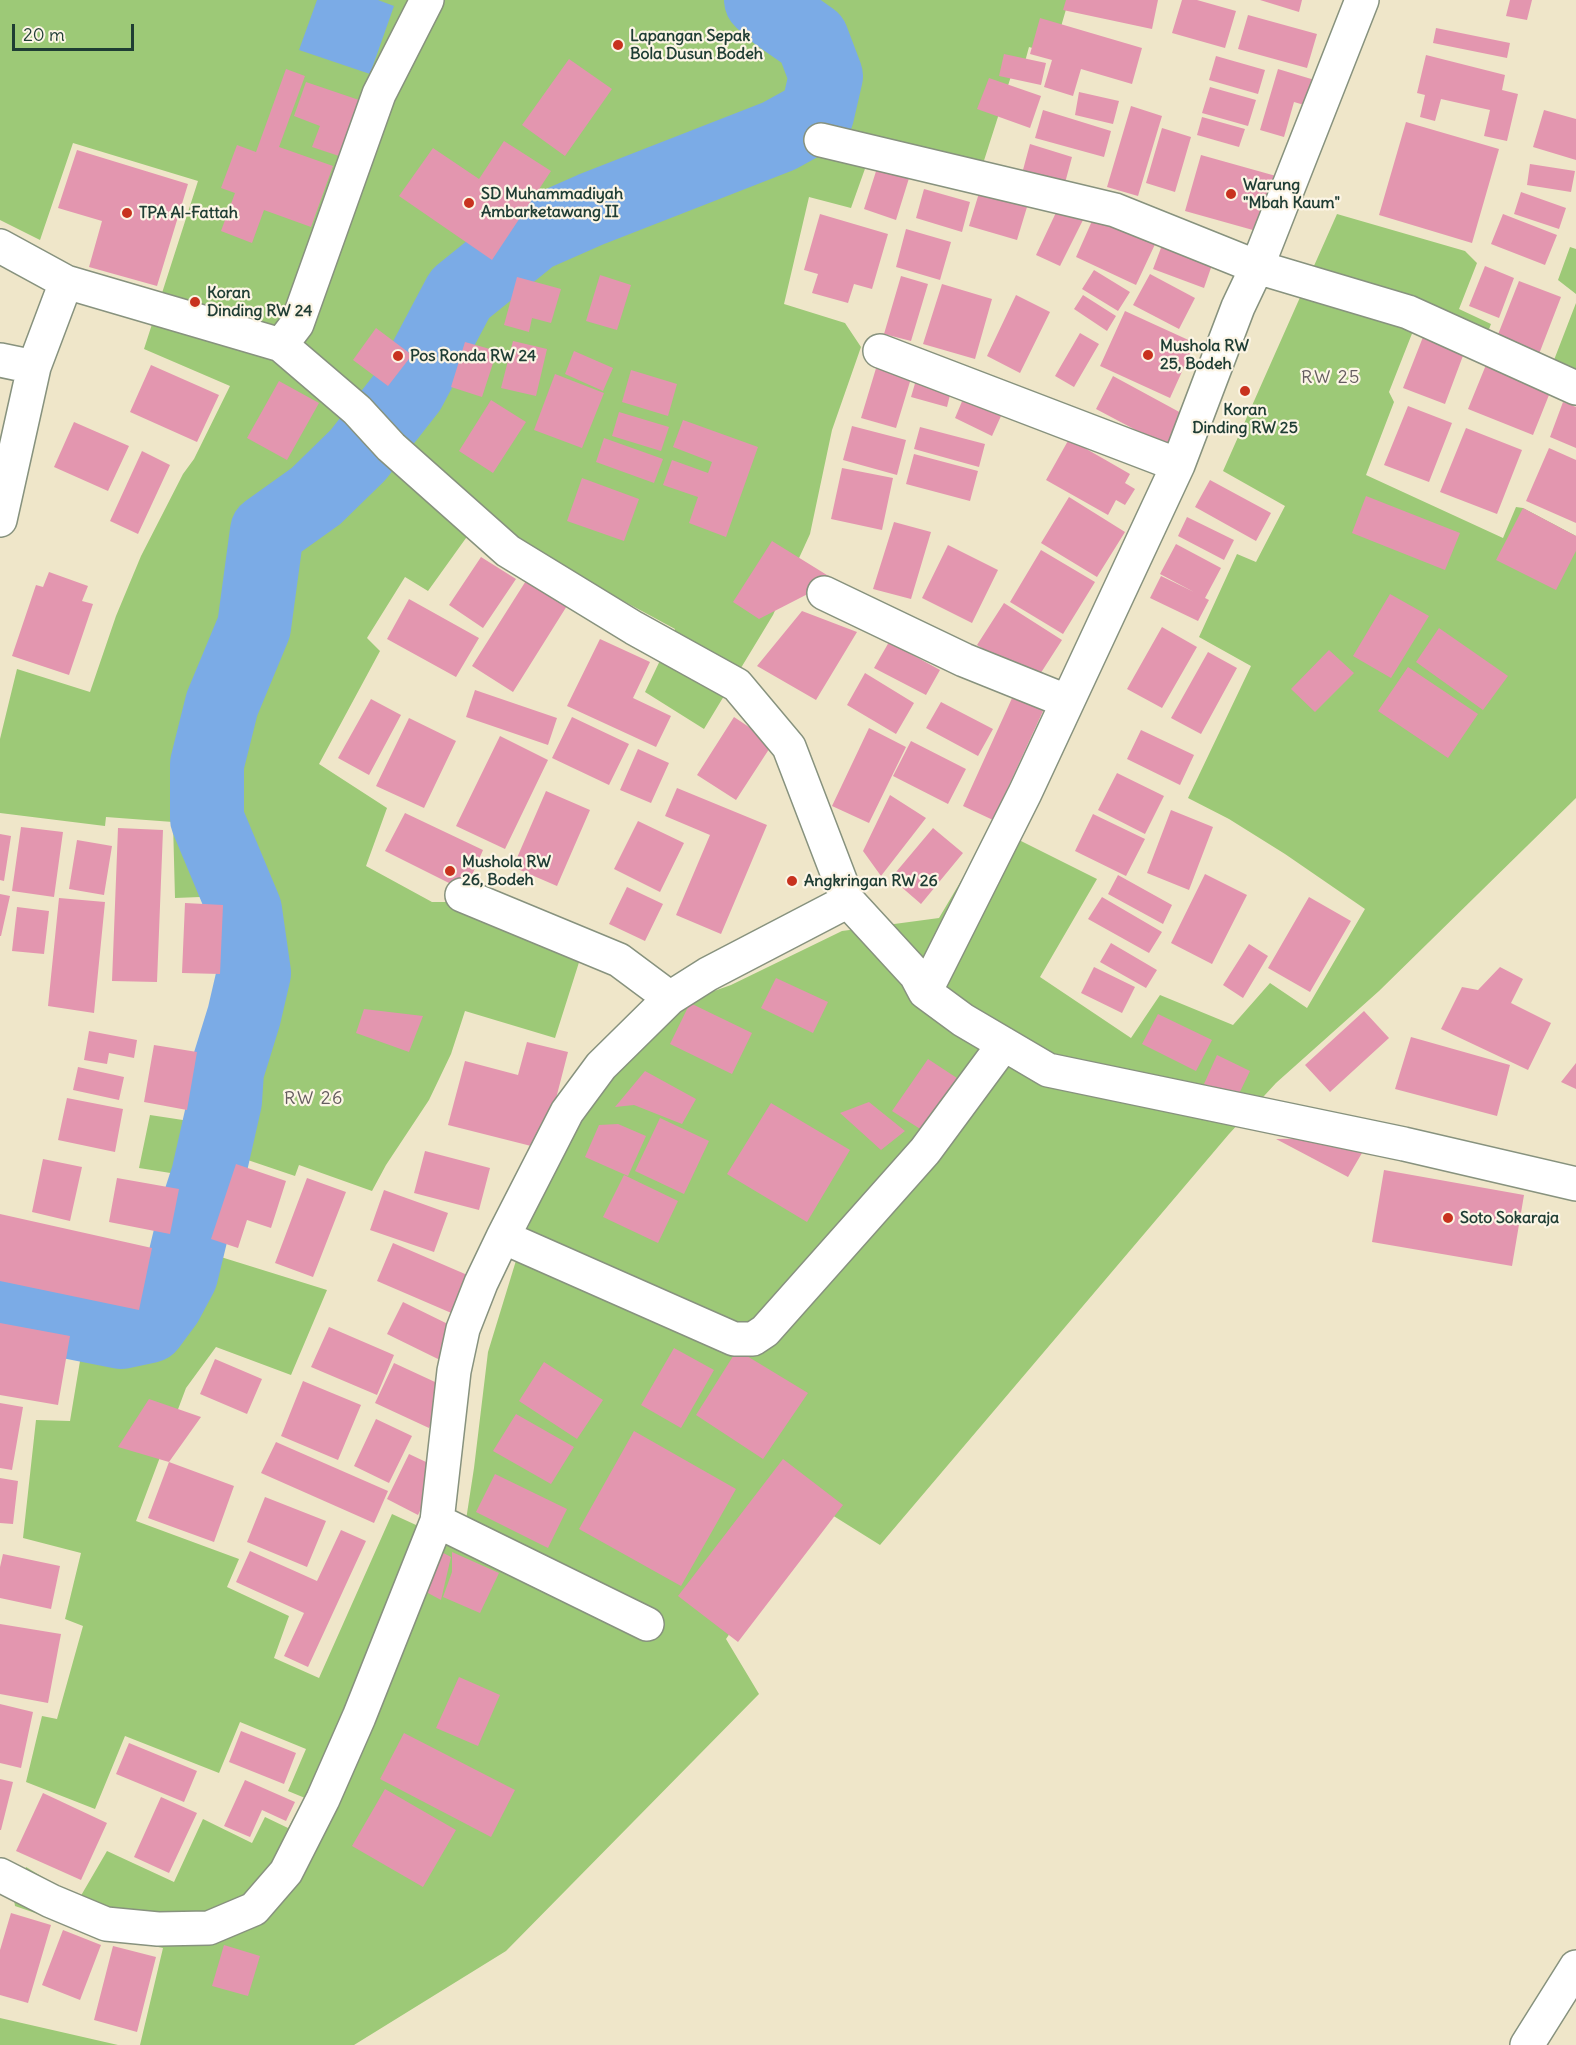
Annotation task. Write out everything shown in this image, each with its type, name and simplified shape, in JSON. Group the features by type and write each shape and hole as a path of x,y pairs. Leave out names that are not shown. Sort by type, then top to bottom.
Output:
{"street":[{"path":"281,345 297,324 379,94 428,0"},
{"path":"925,992 1025,793 1178,465 1238,307 1257,267 1362,0"},
{"path":"820,140 1114,210 1257,267 1408,312 1576,388"},
{"path":"0,246 66,282 281,345 357,410 391,447 508,551 624,622 737,685 789,747 848,901 916,975 925,992 963,1020 1048,1070 1404,1144 1576,1184"},
{"path":"0,520 34,367 66,282"},
{"path":"880,351 1178,465"},
{"path":"0,360 34,367"},
{"path":"824,593 964,660 1066,701"},
{"path":"462,895 619,960 670,998"},
{"path":"0,1875 51,1901 106,1924 158,1929 209,1928 254,1909 286,1872 323,1799 359,1717 437,1521 454,1371 463,1329 503,1237 567,1112 607,1060 670,998 708,974 848,901"},
{"path":"503,1237 734,1339 753,1339 765,1331 925,1151 1004,1044"},
{"path":"437,1521 647,1624"},
{"path":"1527,2045 1576,1967"}],"green space":[{"path":"0,0 1082,0 1067,6 1053,54 1029,47 1023,69 1013,70 980,173 872,149 851,208 809,197 784,304 845,323 861,347 832,430 810,534 773,615 704,729 645,692 675,629 531,551 487,517 466,538 428,591 405,577 367,638 380,651 319,764 387,808 366,866 432,902 453,902 581,956 555,1038 465,1011 451,1054 429,1100 386,1165 372,1191 299,1165 295,1176 230,1154 221,1181 139,1168 150,1115 196,1122 200,1114 207,1053 224,1017 232,993 232,908 225,896 175,898 173,822 106,817 105,826 0,813 0,739 17,669 90,692 116,616 141,556 183,474 194,459 230,386 144,349 198,181 73,143 40,240 0,220"},
{"path":"1337,214 1465,251 1477,263 1459,309 1491,324 1480,353 1415,326 1389,392 1394,402 1366,475 1503,538 1516,507 1523,508 1576,536 1576,798 1379,991 1276,1083 1229,1134 880,1545 816,1505 726,1639 759,1694 506,1951 354,2045 140,2045 163,1948 99,1935 15,1906 13,1894 26,1867 79,1899 107,1851 174,1882 203,1819 252,1843 265,1817 288,1828 305,1798 288,1791 306,1749 240,1722 219,1773 125,1736 95,1809 26,1782 42,1716 57,1719 83,1626 65,1619 81,1553 23,1538 36,1420 70,1421 84,1337 108,1343 146,1344 166,1332 191,1291 208,1253 327,1290 291,1375 216,1347 186,1388 136,1521 239,1559 227,1587 289,1616 274,1658 319,1678 392,1514 462,1546 488,1352 522,1241 574,1123 665,1017 700,996 731,985 842,931 939,918 993,827 1097,879 1040,977 1131,1038 1160,995 1233,1025 1270,983 1307,1008 1365,909 1285,854 1229,819 1188,798 1251,666 1199,637 1237,554 1256,562 1285,506 1223,471"},
{"path":"1570,247 1576,249 1576,294 1558,280"},
{"path":"1576,303 1576,369 1554,360"},
{"path":"0,2018 118,2045 0,2045"}],"water":[{"path":"317,0 378,0 394,6 370,74 299,50"}],"building":[{"path":"1066,0 1158,0 1152,29 1063,10"},
{"path":"1182,0 1197,0 1236,11 1225,48 1172,33"},
{"path":"1260,0 1302,0 1299,12"},
{"path":"1510,0 1532,0 1527,20 1506,16"},
{"path":"1248,15 1317,34 1307,68 1238,49"},
{"path":"1040,18 1142,48 1132,84 1081,69 1073,96 1044,87 1052,60 1030,54"},
{"path":"1436,28 1510,43 1507,58 1433,43"},
{"path":"1004,54 1046,63 1041,85 999,76"},
{"path":"1426,55 1505,75 1502,90 1518,94 1507,141 1484,136 1490,110 1441,99 1435,121 1420,117 1425,95 1417,93"},
{"path":"1216,56 1265,70 1258,94 1209,80"},
{"name":"SD Muhammadiyah Ambarketawang II","path":"569,59 612,89 565,156 522,125"},
{"path":"286,69 305,76 279,147 333,166 311,227 264,210 252,243 221,231 235,193 221,188 237,145 256,152"},
{"path":"1278,69 1318,81 1311,107 1294,102 1284,137 1260,130"},
{"path":"989,78 1041,96 1030,128 977,109"},
{"path":"306,82 359,100 339,156 312,147 320,126 294,116"},
{"path":"1210,87 1256,100 1248,126 1202,113"},
{"path":"1079,92 1119,101 1113,124 1075,115"},
{"path":"1131,106 1162,116 1138,196 1107,187"},
{"path":"1043,110 1111,131 1104,157 1035,138"},
{"path":"1544,110 1576,119 1576,160 1533,147"},
{"path":"1202,117 1245,129 1239,147 1197,135"},
{"path":"1406,122 1499,149 1472,243 1379,215"},
{"path":"1162,128 1191,137 1175,192 1146,183"},
{"name":"SD Muhammadiyah Ambarketawang II","path":"504,141 551,171 492,260 399,196 433,148 479,179"},
{"path":"1030,144 1072,157 1062,194 1020,181"},
{"name":"TPA Al-Fattah","path":"77,150 188,184 157,286 89,267 102,221 58,208"},
{"name":"Warung \"Mbah Kaum\"","path":"1201,155 1276,176 1260,232 1185,211"},
{"path":"1530,164 1575,171 1571,192 1527,185"},
{"path":"878,165 910,175 896,220 864,209"},
{"path":"924,189 970,202 962,232 916,218"},
{"path":"1521,192 1566,208 1559,229 1514,214"},
{"path":"979,193 1027,207 1017,240 969,226"},
{"path":"1060,204 1085,216 1060,266 1036,255"},
{"path":"1096,212 1157,240 1136,285 1076,257"},
{"path":"820,214 888,234 872,289 854,284 848,303 812,293 818,274 804,270"},
{"path":"1503,214 1557,235 1545,265 1491,244"},
{"path":"906,229 951,242 940,280 896,267"},
{"path":"1164,240 1214,259 1204,288 1153,269"},
{"path":"1485,266 1514,278 1499,318 1469,306"},
{"path":"1094,270 1130,292 1118,311 1082,289"},
{"path":"1150,274 1195,298 1179,329 1133,305"},
{"path":"600,275 631,285 617,330 586,321"},
{"path":"901,276 928,284 911,341 884,334"},
{"path":"517,277 561,289 551,323 532,318 529,332 504,325"},
{"path":"1519,281 1561,297 1539,354 1497,337"},
{"path":"942,284 992,299 975,359 923,344"},
{"path":"1016,295 1050,312 1020,373 987,356"},
{"path":"1083,295 1116,316 1107,331 1074,309"},
{"name":"Mushola RW 25, Bodeh","path":"1125,311 1195,343 1170,398 1100,366"},
{"path":"376,328 412,355 388,386 353,360"},
{"path":"1080,333 1099,344 1074,387 1055,376"},
{"path":"1423,337 1464,353 1445,404 1403,388"},
{"path":"513,341 547,349 536,396 501,388"},
{"path":"465,342 497,351 482,397 451,387"},
{"path":"574,351 613,368 603,391 565,374"},
{"path":"1488,360 1553,385 1533,435 1468,409"},
{"path":"151,365 219,395 197,442 130,412"},
{"path":"877,365 912,375 896,428 861,418"},
{"path":"631,370 677,384 668,416 622,402"},
{"path":"555,374 604,393 582,448 534,430"},
{"path":"1113,376 1183,414 1166,446 1096,409"},
{"path":"916,380 951,391 947,407 911,397"},
{"path":"279,381 319,403 287,460 247,438"},
{"path":"963,399 1001,416 992,436 955,418"},
{"path":"491,400 526,422 493,473 459,451"},
{"path":"1563,402 1576,407 1576,448 1550,437"},
{"path":"1408,406 1452,423 1429,482 1384,465"},
{"path":"619,412 669,427 661,451 612,436"},
{"path":"683,420 758,447 726,537 689,523 698,497 663,485 672,460 708,473 712,462 673,447"},
{"path":"74,422 129,446 108,491 54,467"},
{"path":"852,426 906,440 897,475 843,460"},
{"path":"920,427 985,444 979,467 914,449"},
{"path":"1466,428 1522,450 1497,514 1440,492"},
{"path":"604,438 663,459 654,483 596,462"},
{"path":"1069,439 1130,474 1125,483 1135,489 1125,505 1116,500 1108,515 1046,480"},
{"path":"1549,448 1576,460 1576,523 1526,501"},
{"path":"142,451 170,465 138,534 110,521"},
{"path":"914,454 978,471 970,501 906,484"},
{"path":"842,468 893,478 882,530 831,519"},
{"path":"582,478 639,499 624,541 567,521"},
{"path":"1210,480 1271,513 1256,541 1195,507"},
{"path":"1366,496 1460,533 1445,570 1352,533"},
{"path":"1069,497 1125,532 1097,577 1041,543"},
{"path":"1523,508 1576,536 1576,551 1556,590 1496,560"},
{"path":"1187,517 1234,540 1224,560 1178,536"},
{"path":"894,522 931,532 911,599 873,589"},
{"path":"772,541 835,580 759,619 733,602"},
{"path":"1176,544 1221,568 1205,598 1209,600 1198,621 1150,598 1161,576 1194,592 1160,574"},
{"path":"948,545 998,570 972,623 922,598"},
{"path":"1041,550 1095,582 1063,634 1010,602"},
{"path":"481,557 516,579 483,628 449,605"},
{"path":"49,572 88,586 82,601 93,604 69,675 12,656 36,585 43,587"},
{"path":"529,576 570,601 513,692 472,666"},
{"path":"1390,594 1429,616 1391,678 1353,656"},
{"path":"409,599 479,638 456,677 387,639"},
{"path":"1004,603 1062,640 1035,682 977,645"},
{"path":"802,611 857,632 816,700 757,666"},
{"path":"1162,627 1197,647 1162,708 1127,689"},
{"path":"1439,628 1508,676 1483,710 1416,662"},
{"path":"600,639 650,662 633,698 671,716 656,747 567,706"},
{"path":"889,642 940,670 926,695 874,668"},
{"path":"1329,650 1354,673 1315,712 1291,689"},
{"path":"1208,652 1237,668 1201,734 1171,718"},
{"path":"1408,667 1478,714 1448,758 1378,711"},
{"path":"865,673 914,703 896,734 847,705"},
{"path":"475,690 557,718 548,745 466,717"},
{"path":"1013,696 1043,711 993,820 963,806"},
{"path":"371,699 401,715 369,775 338,758"},
{"path":"941,702 993,729 978,756 926,728"},
{"path":"572,717 629,744 609,785 552,758"},
{"path":"734,717 773,743 736,800 697,775"},
{"path":"409,718 456,741 424,808 376,786"},
{"path":"869,728 906,747 869,823 832,806"},
{"path":"1141,730 1194,755 1180,785 1127,759"},
{"path":"500,736 548,760 505,849 456,826"},
{"path":"911,741 966,769 948,804 893,776"},
{"path":"638,749 669,763 651,803 620,790"},
{"path":"1117,773 1164,796 1145,834 1098,810"},
{"path":"677,788 767,825 721,934 676,915 710,835 665,816"},
{"path":"546,791 590,810 557,886 513,867"},
{"path":"890,795 926,818 881,876 863,851"},
{"path":"1171,810 1213,827 1189,890 1147,873"},
{"name":"Mushola RW 26, Bodeh","path":"405,813 483,850 465,891 385,851"},
{"path":"1093,814 1145,839 1126,876 1075,851"},
{"path":"638,821 684,843 660,892 614,869"},
{"path":"21,827 63,832 54,897 12,891"},
{"path":"118,828 163,830 157,982 112,981"},
{"path":"933,828 963,853 921,904 891,878"},
{"path":"0,834 11,836 4,881 0,880"},
{"path":"77,840 112,846 104,895 69,889"},
{"path":"1205,874 1247,895 1212,964 1171,943"},
{"path":"1118,875 1172,905 1163,924 1108,894"},
{"path":"627,887 663,904 645,941 609,924"},
{"path":"0,894 10,896 1,936 0,936"},
{"path":"1102,897 1162,932 1149,953 1088,919"},
{"path":"1309,897 1351,921 1310,992 1268,968"},
{"path":"59,898 105,902 94,1013 48,1006"},
{"path":"185,903 223,905 220,974 182,973"},
{"path":"17,907 49,911 44,954 12,951"},
{"path":"1111,943 1157,970 1146,988 1100,962"},
{"path":"1249,944 1268,956 1243,998 1223,985"},
{"path":"1094,967 1135,987 1122,1013 1081,993"},
{"path":"1500,967 1523,979 1511,1003 1551,1023 1528,1070 1441,1029 1462,987 1478,990"},
{"path":"776,978 828,1002 813,1033 761,1008"},
{"path":"690,1003 752,1033 732,1074 670,1044"},
{"path":"364,1009 423,1016 409,1052 356,1033"},
{"path":"1364,1011 1389,1038 1330,1092 1305,1065"},
{"path":"1158,1014 1212,1040 1196,1071 1142,1044"},
{"path":"89,1031 137,1040 134,1058 109,1053 107,1064 84,1060"},
{"path":"1411,1037 1510,1065 1497,1116 1395,1089"},
{"path":"527,1042 568,1052 543,1149 448,1125 465,1061 518,1075"},
{"path":"154,1045 197,1052 187,1110 144,1102"},
{"path":"1217,1055 1250,1071 1236,1100 1204,1084"},
{"path":"928,1059 960,1080 925,1132 892,1111"},
{"path":"1576,1063 1576,1089 1561,1082"},
{"path":"78,1067 124,1077 119,1100 73,1090"},
{"path":"645,1071 696,1099 682,1124 634,1105 615,1107"},
{"path":"67,1098 123,1109 115,1152 58,1140"},
{"path":"869,1102 905,1131 881,1150 840,1113"},
{"path":"771,1103 850,1150 807,1222 727,1174"},
{"path":"660,1118 709,1141 684,1194 635,1171"},
{"path":"618,1124 646,1136 628,1176 585,1157 599,1125"},
{"path":"1334,1138 1362,1153 1348,1177 1276,1139"},
{"path":"425,1151 490,1168 479,1210 414,1193"},
{"path":"43,1159 82,1167 70,1221 32,1212"},
{"path":"236,1164 286,1181 271,1228 247,1220 238,1248 211,1239"},
{"name":"Soto Sokaraja","path":"1384,1170 1524,1195 1512,1266 1372,1242"},
{"path":"624,1175 678,1201 658,1243 603,1217"},
{"path":"117,1178 179,1189 170,1234 109,1222"},
{"path":"307,1178 346,1192 313,1277 275,1263"},
{"path":"384,1190 448,1213 434,1252 370,1230"},
{"path":"0,1214 152,1248 139,1310 0,1281"},
{"path":"393,1243 472,1277 456,1315 377,1281"},
{"path":"403,1302 456,1328 440,1360 387,1334"},
{"path":"0,1323 70,1336 58,1405 0,1395"},
{"path":"329,1327 394,1355 377,1395 311,1367"},
{"path":"674,1348 714,1370 681,1428 641,1405"},
{"path":"737,1350 808,1393 763,1459 696,1415"},
{"path":"215,1359 262,1379 247,1414 200,1394"},
{"path":"544,1362 603,1400 577,1439 519,1401"},
{"path":"394,1363 448,1388 429,1428 375,1403"},
{"path":"303,1381 361,1405 338,1460 281,1436"},
{"path":"149,1399 201,1417 169,1462 118,1447"},
{"path":"0,1403 23,1407 12,1470 0,1468"},
{"path":"516,1414 574,1447 551,1484 493,1451"},
{"path":"376,1419 412,1436 389,1483 354,1466"},
{"path":"634,1431 736,1489 681,1586 579,1529"},
{"path":"276,1442 388,1491 374,1523 261,1473"},
{"path":"409,1454 441,1469 418,1515 387,1499"},
{"path":"783,1459 843,1505 738,1642 678,1596"},
{"path":"169,1462 234,1486 214,1542 148,1518"},
{"path":"495,1474 567,1509 548,1548 476,1512"},
{"path":"0,1478 18,1481 13,1524 0,1523"},
{"path":"265,1497 326,1521 307,1567 247,1542"},
{"path":"341,1530 366,1541 308,1667 284,1656 304,1613 236,1582 250,1551 317,1581"},
{"path":"430,1546 451,1557 441,1600 415,1586"},
{"path":"452,1552 499,1573 480,1613 443,1597 452,1572"},
{"path":"3,1554 60,1566 51,1609 0,1598 0,1567"},
{"path":"0,1624 61,1634 48,1703 0,1694"},
{"path":"459,1677 500,1695 478,1746 436,1728"},
{"path":"0,1704 33,1712 21,1768 0,1763"},
{"path":"241,1731 296,1753 284,1784 229,1762"},
{"path":"404,1733 515,1790 491,1837 380,1779"},
{"path":"129,1743 197,1771 184,1802 116,1774"},
{"path":"0,1779 13,1782 1,1830 0,1830"},
{"path":"245,1780 295,1802 286,1821 262,1810 250,1837 224,1826"},
{"path":"385,1789 456,1830 423,1887 352,1846"},
{"path":"43,1793 107,1823 81,1880 16,1851"},
{"path":"161,1797 197,1813 169,1873 134,1857"},
{"path":"11,1913 51,1925 28,2003 0,1995 0,1950"},
{"path":"63,1930 101,1945 80,2000 42,1985"},
{"path":"224,1945 260,1956 248,1996 212,1986"},
{"path":"113,1946 156,1957 137,2032 94,2020"}],"waterway":[{"path":"0,1308 121,1332 149,1326 166,1303 181,1275 196,1213 208,1176 225,1101 227,1071 254,973 245,910 207,819 207,764 222,704 254,627 267,531 316,496 358,455 409,390 460,294 533,235 592,209 779,136 817,115 826,76 812,39 761,0"}],"place":[{"name":"Lapangan Sepak Bola Dusun Bodeh","path":"618,45"},
{"name":"Warung \"Mbah Kaum\"","path":"1231,194"},
{"name":"SD Muhammadiyah Ambarketawang II","path":"469,203"},
{"name":"TPA Al-Fattah","path":"127,213"},
{"name":"Koran Dinding RW 24","path":"195,302"},
{"name":"Mushola RW 25, Bodeh","path":"1148,355"},
{"name":"Pos Ronda RW 24","path":"398,356"},
{"name":"Koran Dinding RW 25","path":"1245,391"},
{"name":"Mushola RW 26, Bodeh","path":"450,871"},
{"name":"Angkringan RW 26","path":"792,881"},
{"name":"Soto Sokaraja","path":"1448,1218"}],"district":[{"name":"RW 25","path":"1331,378"},
{"name":"RW 26","path":"314,1099"}]}
